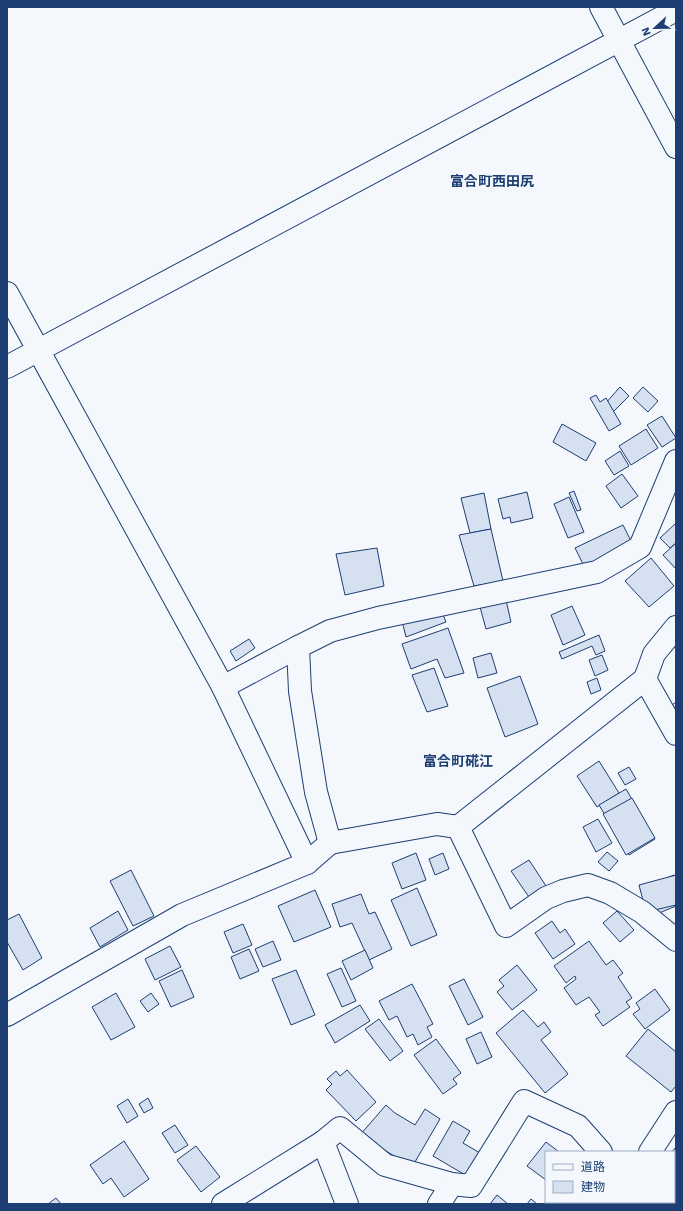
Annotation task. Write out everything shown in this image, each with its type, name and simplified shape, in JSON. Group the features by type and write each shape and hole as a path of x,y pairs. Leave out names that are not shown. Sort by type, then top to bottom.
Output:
{"street":[{"path":"601,7 676,147"},
{"path":"7,367 676,10"},
{"path":"7,293 223,688 308,863"},
{"path":"223,688 330,631 378,618 597,572 640,546 676,461"},
{"path":"7,1015 182,915 308,863 330,843 437,824 458,827 645,679 654,654 676,627"},
{"path":"298,647 300,691 316,792 330,843"},
{"path":"645,679 676,734"},
{"path":"458,827 506,926 546,898 563,891 588,885 610,893 642,912 676,940"},
{"path":"223,1204 323,1142 340,1128 385,1165 452,1184 471,1186 524,1101 578,1126 601,1151"},
{"path":"651,1151 676,1112"},
{"path":"323,1142 347,1204"},
{"path":"439,1204 452,1184"}],"building":[{"path":"620,387 629,396 613,412 605,404"},
{"path":"643,387 658,401 648,412 633,398"},
{"path":"596,395 600,402 606,398 621,424 609,431 590,398"},
{"path":"662,416 676,438 662,447 647,425"},
{"path":"562,424 596,443 586,461 553,442"},
{"path":"646,429 658,448 631,465 619,446"},
{"path":"620,451 629,466 614,475 605,461"},
{"path":"622,474 638,496 621,508 606,486"},
{"path":"574,491 581,510 577,511 569,493"},
{"path":"527,492 533,518 511,523 510,517 503,519 498,499"},
{"path":"484,493 491,529 470,533 461,498"},
{"path":"569,497 584,532 568,538 554,504"},
{"path":"676,523 676,543 670,548 660,538"},
{"path":"623,525 632,543 584,566 575,548"},
{"path":"491,529 503,581 474,586 459,535"},
{"path":"676,543 676,569 663,555"},
{"path":"377,548 384,586 345,595 336,554"},
{"path":"651,558 674,586 649,607 625,581"},
{"path":"506,600 511,622 486,629 480,607"},
{"path":"572,606 585,635 563,645 551,615"},
{"path":"442,612 446,622 406,637 402,621"},
{"path":"448,628 464,673 445,678 437,659 411,669 402,644"},
{"path":"599,635 605,651 596,655 592,646 562,659 559,652"},
{"path":"249,639 255,648 236,661 230,651"},
{"path":"491,653 497,673 478,678 473,658"},
{"path":"602,655 608,670 595,676 589,660"},
{"path":"434,668 448,706 427,712 412,675"},
{"path":"520,676 538,724 505,737 487,688"},
{"path":"597,678 601,690 591,694 587,682"},
{"path":"676,702 676,713 672,705"},
{"path":"599,761 619,793 597,807 577,776"},
{"path":"629,767 636,779 625,785 618,773"},
{"path":"626,789 655,839 629,855 599,805"},
{"path":"632,798 655,838 626,855 603,814"},
{"path":"598,819 612,843 596,852 583,827"},
{"path":"607,852 618,861 609,871 598,862"},
{"path":"416,853 426,880 402,889 392,863"},
{"path":"443,853 449,869 435,875 429,859"},
{"path":"529,860 548,889 531,900 511,871"},
{"path":"131,870 154,916 133,926 110,881"},
{"path":"674,875 676,882 676,906 652,916 640,889"},
{"path":"676,875 676,905 646,912 639,885"},
{"path":"417,888 437,935 411,946 391,900"},
{"path":"315,890 331,927 294,942 278,906"},
{"path":"361,894 369,914 375,912 392,949 369,960 352,923 340,927 332,904"},
{"path":"118,911 128,930 100,947 90,928"},
{"path":"617,911 634,930 620,942 603,923"},
{"path":"19,914 42,958 23,970 7,942 7,920"},
{"path":"552,921 560,933 565,929 575,944 553,959 535,933"},
{"path":"243,924 252,945 233,953 224,932"},
{"path":"273,941 281,960 263,967 255,949"},
{"path":"589,941 606,965 613,960 623,973 618,977 632,998 626,1002 630,1007 603,1026 595,1015 600,1012 589,997 576,1005 564,988 576,979 575,976 566,983 554,966"},
{"path":"170,946 181,967 155,980 145,959"},
{"path":"249,949 259,971 240,979 231,957"},
{"path":"365,950 373,968 351,980 342,961"},
{"path":"517,965 537,990 512,1010 497,992 504,986 499,980"},
{"path":"341,968 356,1001 342,1007 327,974"},
{"path":"182,970 194,997 171,1007 159,981"},
{"path":"296,970 315,1015 291,1025 272,979"},
{"path":"464,979 483,1017 468,1025 449,986"},
{"path":"412,984 433,1024 427,1027 432,1037 418,1045 413,1034 407,1037 397,1016 389,1020 379,1001"},
{"path":"655,989 670,1010 645,1029 633,1014 640,1009 636,1003"},
{"path":"116,993 135,1027 111,1040 92,1007"},
{"path":"151,993 159,1004 148,1012 140,1001"},
{"path":"360,1005 370,1021 335,1043 325,1025"},
{"path":"523,1010 538,1027 544,1022 551,1032 541,1040 568,1074 545,1093 496,1033"},
{"path":"379,1019 403,1051 390,1061 365,1029"},
{"path":"648,1029 676,1052 676,1086 671,1092 626,1056"},
{"path":"481,1032 492,1057 477,1064 466,1039"},
{"path":"436,1039 461,1073 453,1079 457,1084 443,1094 414,1055"},
{"path":"347,1070 376,1102 356,1121 326,1090 332,1084 327,1079 336,1071 340,1076"},
{"path":"148,1098 153,1108 144,1113 139,1104"},
{"path":"128,1099 138,1116 127,1123 117,1106"},
{"path":"386,1105 395,1113 415,1125 425,1109 440,1119 412,1167 360,1135"},
{"path":"453,1121 470,1131 463,1143 480,1153 467,1176 433,1156"},
{"path":"175,1125 188,1145 175,1153 162,1133"},
{"path":"124,1141 149,1179 124,1197 111,1178 103,1184 90,1165"},
{"path":"546,1142 558,1151 545,1151 545,1179 527,1166"},
{"path":"196,1146 220,1177 201,1192 177,1160"},
{"path":"675,1148 676,1149 676,1200 675,1151 673,1151"},
{"path":"497,1195 508,1204 490,1204"},
{"path":"56,1198 61,1204 48,1204"},
{"path":"531,1199 537,1204 527,1204"},
{"path":"556,1203 595,1203 595,1204"}],"district":[{"name":"富合町西田尻","path":"492,181"},
{"name":"富合町硴江","path":"458,761"}]}
